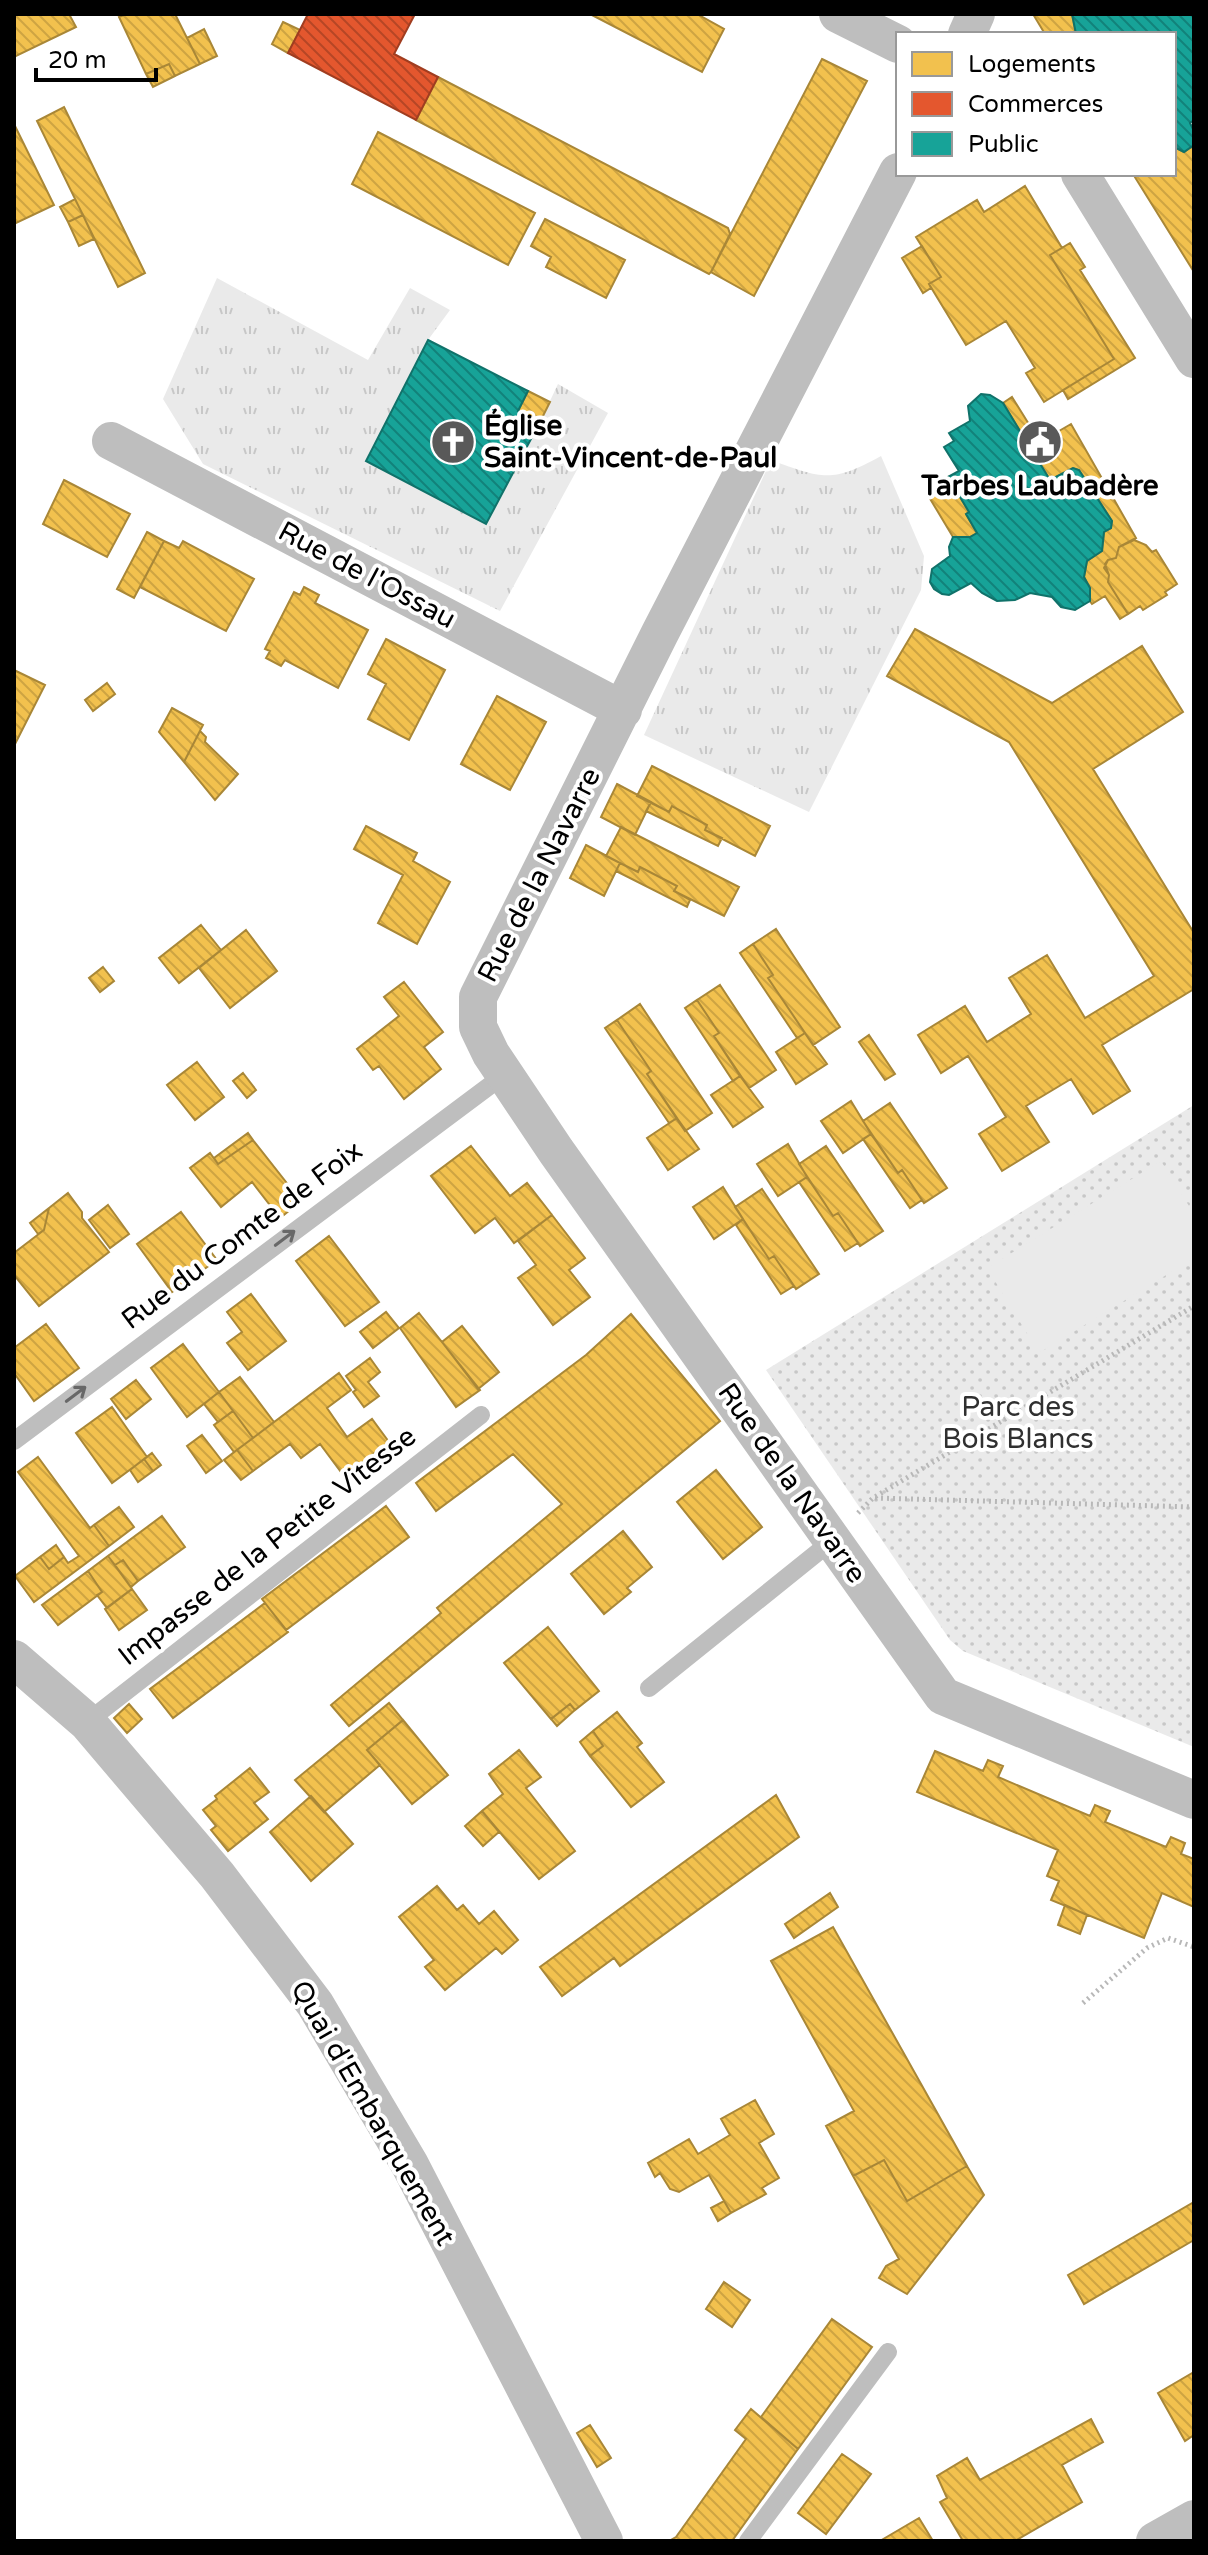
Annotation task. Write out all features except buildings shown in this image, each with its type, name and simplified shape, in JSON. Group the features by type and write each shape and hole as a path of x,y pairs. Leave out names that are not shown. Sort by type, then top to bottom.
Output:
{"street":[{"path":"838,14 896,43"},
{"name":"Rue de la Navarre","path":"896,176 478,997 478,1027 504,1075 943,1696 1194,1800"},
{"path":"1081,176 1194,359"},
{"name":"Rue de l'Ossau","path":"111,441 623,710"},
{"name":"Quai d'Embarquement","path":"14,1659 87,1722 217,1875 315,2004 410,2165 604,2541"},
{"path":"1155,2541 1194,2519"}],"lane":[{"name":"Rue du Comte de Foix","path":"14,1441 504,1075"},
{"name":"Impasse de la Petite Vitesse","path":"87,1722 481,1415"},
{"path":"649,1688 833,1540"},
{"path":"748,2541 888,2352"}],"path":[{"path":"833,1540 873,1498 1194,1306"},
{"path":"873,1498 1194,1507"},
{"path":"1083,2003 1147,1948 1168,1938 1194,1947"}],"green space":[{"path":"217,278 368,360 410,288 450,310 428,340 366,461 540,422 558,384 608,413 500,611 203,464 163,399"},
{"path":"881,456 924,556 921,590 809,812 644,735 771,460 827,475 850,471"},
{"name":"Parc des Bois Blancs","path":"1194,1105 1194,1747 963,1651 950,1640 766,1370"},
{"path":"1161,1161 1194,1214 1194,1258 1039,1353 987,1268"}],"place":[{"name":"Église Saint-Vincent-de-Paul","path":"453,442"},
{"name":"Tarbes Laubadère","path":"1040,442"}]}
